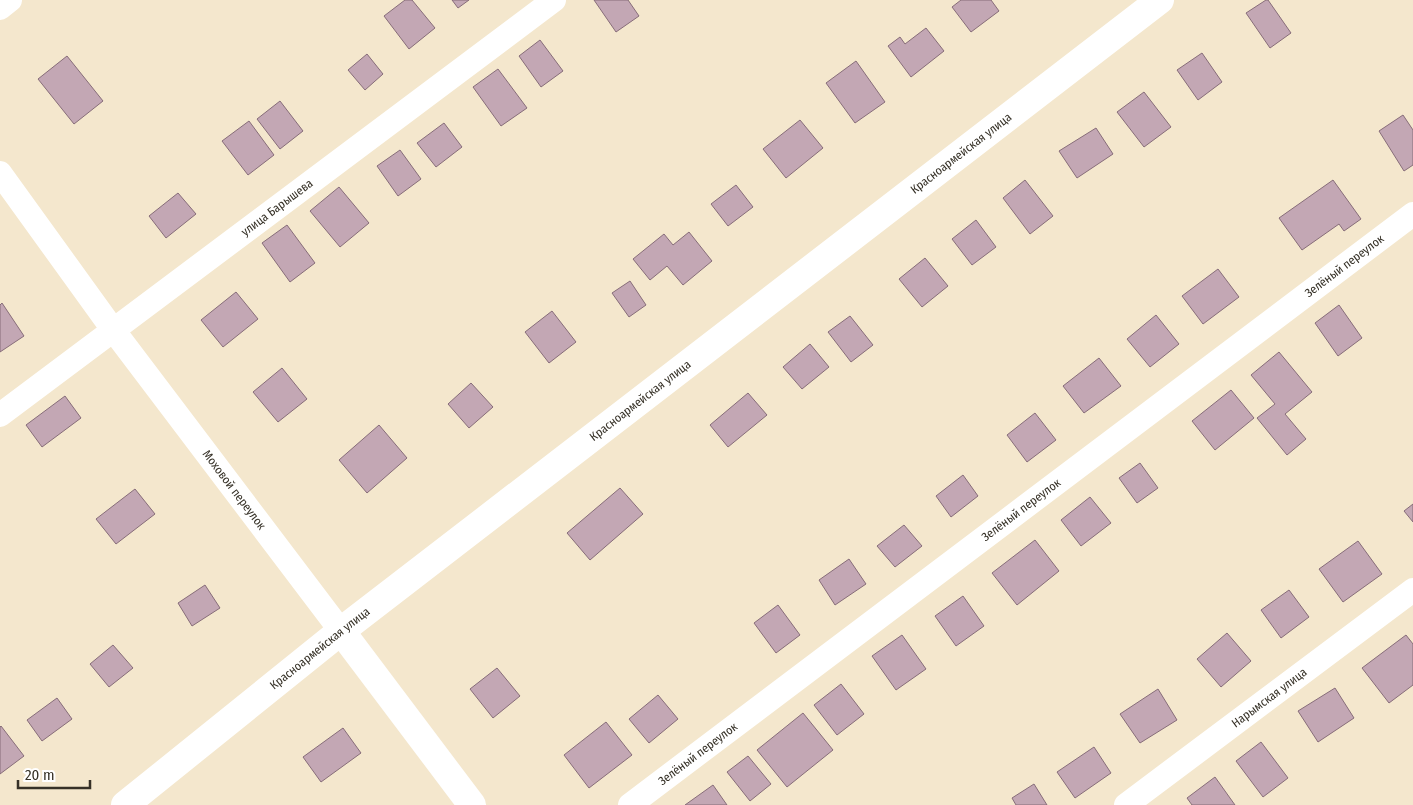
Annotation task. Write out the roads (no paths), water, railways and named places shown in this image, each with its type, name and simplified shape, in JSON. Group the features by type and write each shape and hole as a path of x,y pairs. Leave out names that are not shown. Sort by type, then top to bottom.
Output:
{"main road":[{"name":"Красноармейская улица","path":"125,805 341,631 1160,0"},
{"name":"Моховой переулок","path":"341,631 472,805"}],"street":[{"path":"0,8 10,0"},
{"name":"улица Барышева","path":"0,416 554,0"},
{"name":"Моховой переулок","path":"0,173 114,331 341,631"},
{"name":"Зелёный переулок","path":"630,805 1413,214"},
{"name":"Нарымская улица","path":"1126,805 1413,590"}]}
